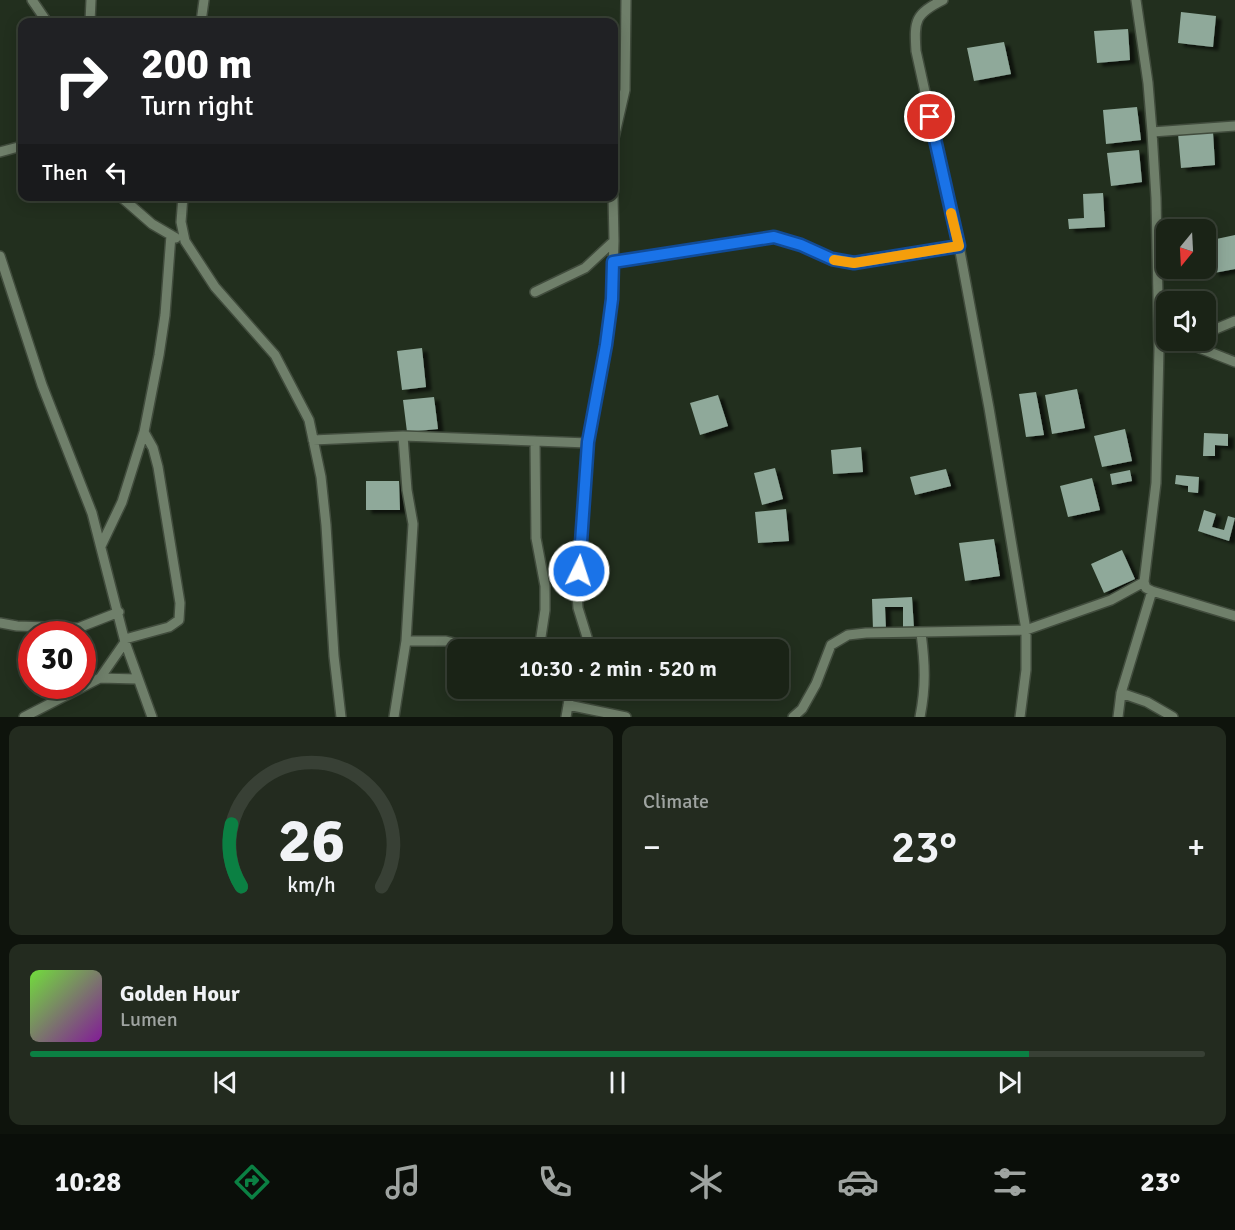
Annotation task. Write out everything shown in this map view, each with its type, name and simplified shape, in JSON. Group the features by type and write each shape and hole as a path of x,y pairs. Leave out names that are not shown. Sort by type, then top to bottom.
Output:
{"street":[{"path":"32,0 44,18"},
{"path":"90,18 91,0"},
{"path":"202,18 204,0"},
{"path":"618,121 625,90 626,0"},
{"path":"943,0 924,10 914,27 916,51 959,246 1026,630 1026,670 1020,717"},
{"path":"1136,0 1148,83 1152,132 1158,291"},
{"path":"1152,132 1235,126"},
{"path":"0,152 18,147"},
{"path":"125,201 138,213 171,236 185,241"},
{"path":"183,201 182,222 185,241 215,287 275,355 309,420 321,477 334,656 341,717"},
{"path":"588,639 578,608 577,594 588,442 612,299 613,201"},
{"path":"101,546 122,502 144,432 164,325 171,236"},
{"path":"613,262 774,237 801,245 832,259 854,263 959,246"},
{"path":"535,292 585,268 614,241"},
{"path":"0,256 42,385 92,513 125,640 152,717"},
{"path":"1216,329 1235,321"},
{"path":"1159,351 1156,483 1144,582 1146,588 1152,591 1235,616"},
{"path":"1209,351 1235,362"},
{"path":"100,678 125,640 169,627 179,620 180,603 158,467 153,448 144,432"},
{"path":"313,440 403,436 588,442"},
{"path":"394,717 406,641 413,524 406,490 403,436"},
{"path":"535,441 536,538 544,586 545,610 541,639"},
{"path":"793,717 802,709 816,684 831,645 848,634 1026,630 1111,600 1144,582"},
{"path":"1118,717 1121,693 1152,591"},
{"path":"0,623 17,626 78,628 119,612"},
{"path":"920,717 926,670 921,633"},
{"path":"406,641 447,641"},
{"path":"24,717 100,678 137,679"},
{"path":"1121,693 1147,702 1173,717"},
{"path":"566,717 569,699"},
{"path":"568,705 626,717"}],"building":[{"path":"1181,12 1216,16 1213,47 1178,43"},
{"path":"1128,29 1130,60 1097,63 1094,31"},
{"path":"1004,42 1011,74 974,81 967,48"},
{"path":"1137,107 1141,140 1106,144 1103,110"},
{"path":"1213,132 1215,165 1181,168 1178,134"},
{"path":"1139,150 1142,182 1111,186 1107,153"},
{"path":"1103,193 1105,227 1069,229 1068,219 1084,218 1083,194"},
{"path":"1235,235 1235,269 1216,273 1216,239"},
{"path":"422,348 426,387 402,390 397,351"},
{"path":"1077,389 1085,428 1052,434 1045,395"},
{"path":"1036,392 1044,435 1026,437 1019,394"},
{"path":"718,395 728,426 700,435 690,403"},
{"path":"434,397 438,429 407,432 403,400"},
{"path":"1125,429 1132,461 1102,467 1094,436"},
{"path":"1204,433 1228,434 1228,446 1215,445 1215,456 1203,456"},
{"path":"861,447 863,472 833,474 831,450"},
{"path":"775,468 783,499 762,505 754,473"},
{"path":"946,469 951,486 915,495 910,477"},
{"path":"1130,470 1132,481 1112,485 1110,474"},
{"path":"1176,475 1199,477 1198,493 1188,492 1188,486 1175,484"},
{"path":"1092,478 1100,510 1068,517 1060,486"},
{"path":"366,481 399,481 400,510 366,510"},
{"path":"786,509 789,541 758,543 755,512"},
{"path":"1204,510 1216,514 1212,527 1224,530 1228,516 1235,518 1229,541 1198,531"},
{"path":"994,539 1000,576 965,581 959,543"},
{"path":"1122,550 1135,579 1104,593 1091,564"},
{"path":"912,597 914,629 903,629 903,607 885,607 886,630 873,630 872,599"}],"slow traffic":[{"path":"834,260 854,263 959,246 951,213"}],"route":[{"path":"579,571 588,442 606,345 612,299 613,262 774,237 801,245 832,259 854,263 959,246 930,117"}]}
